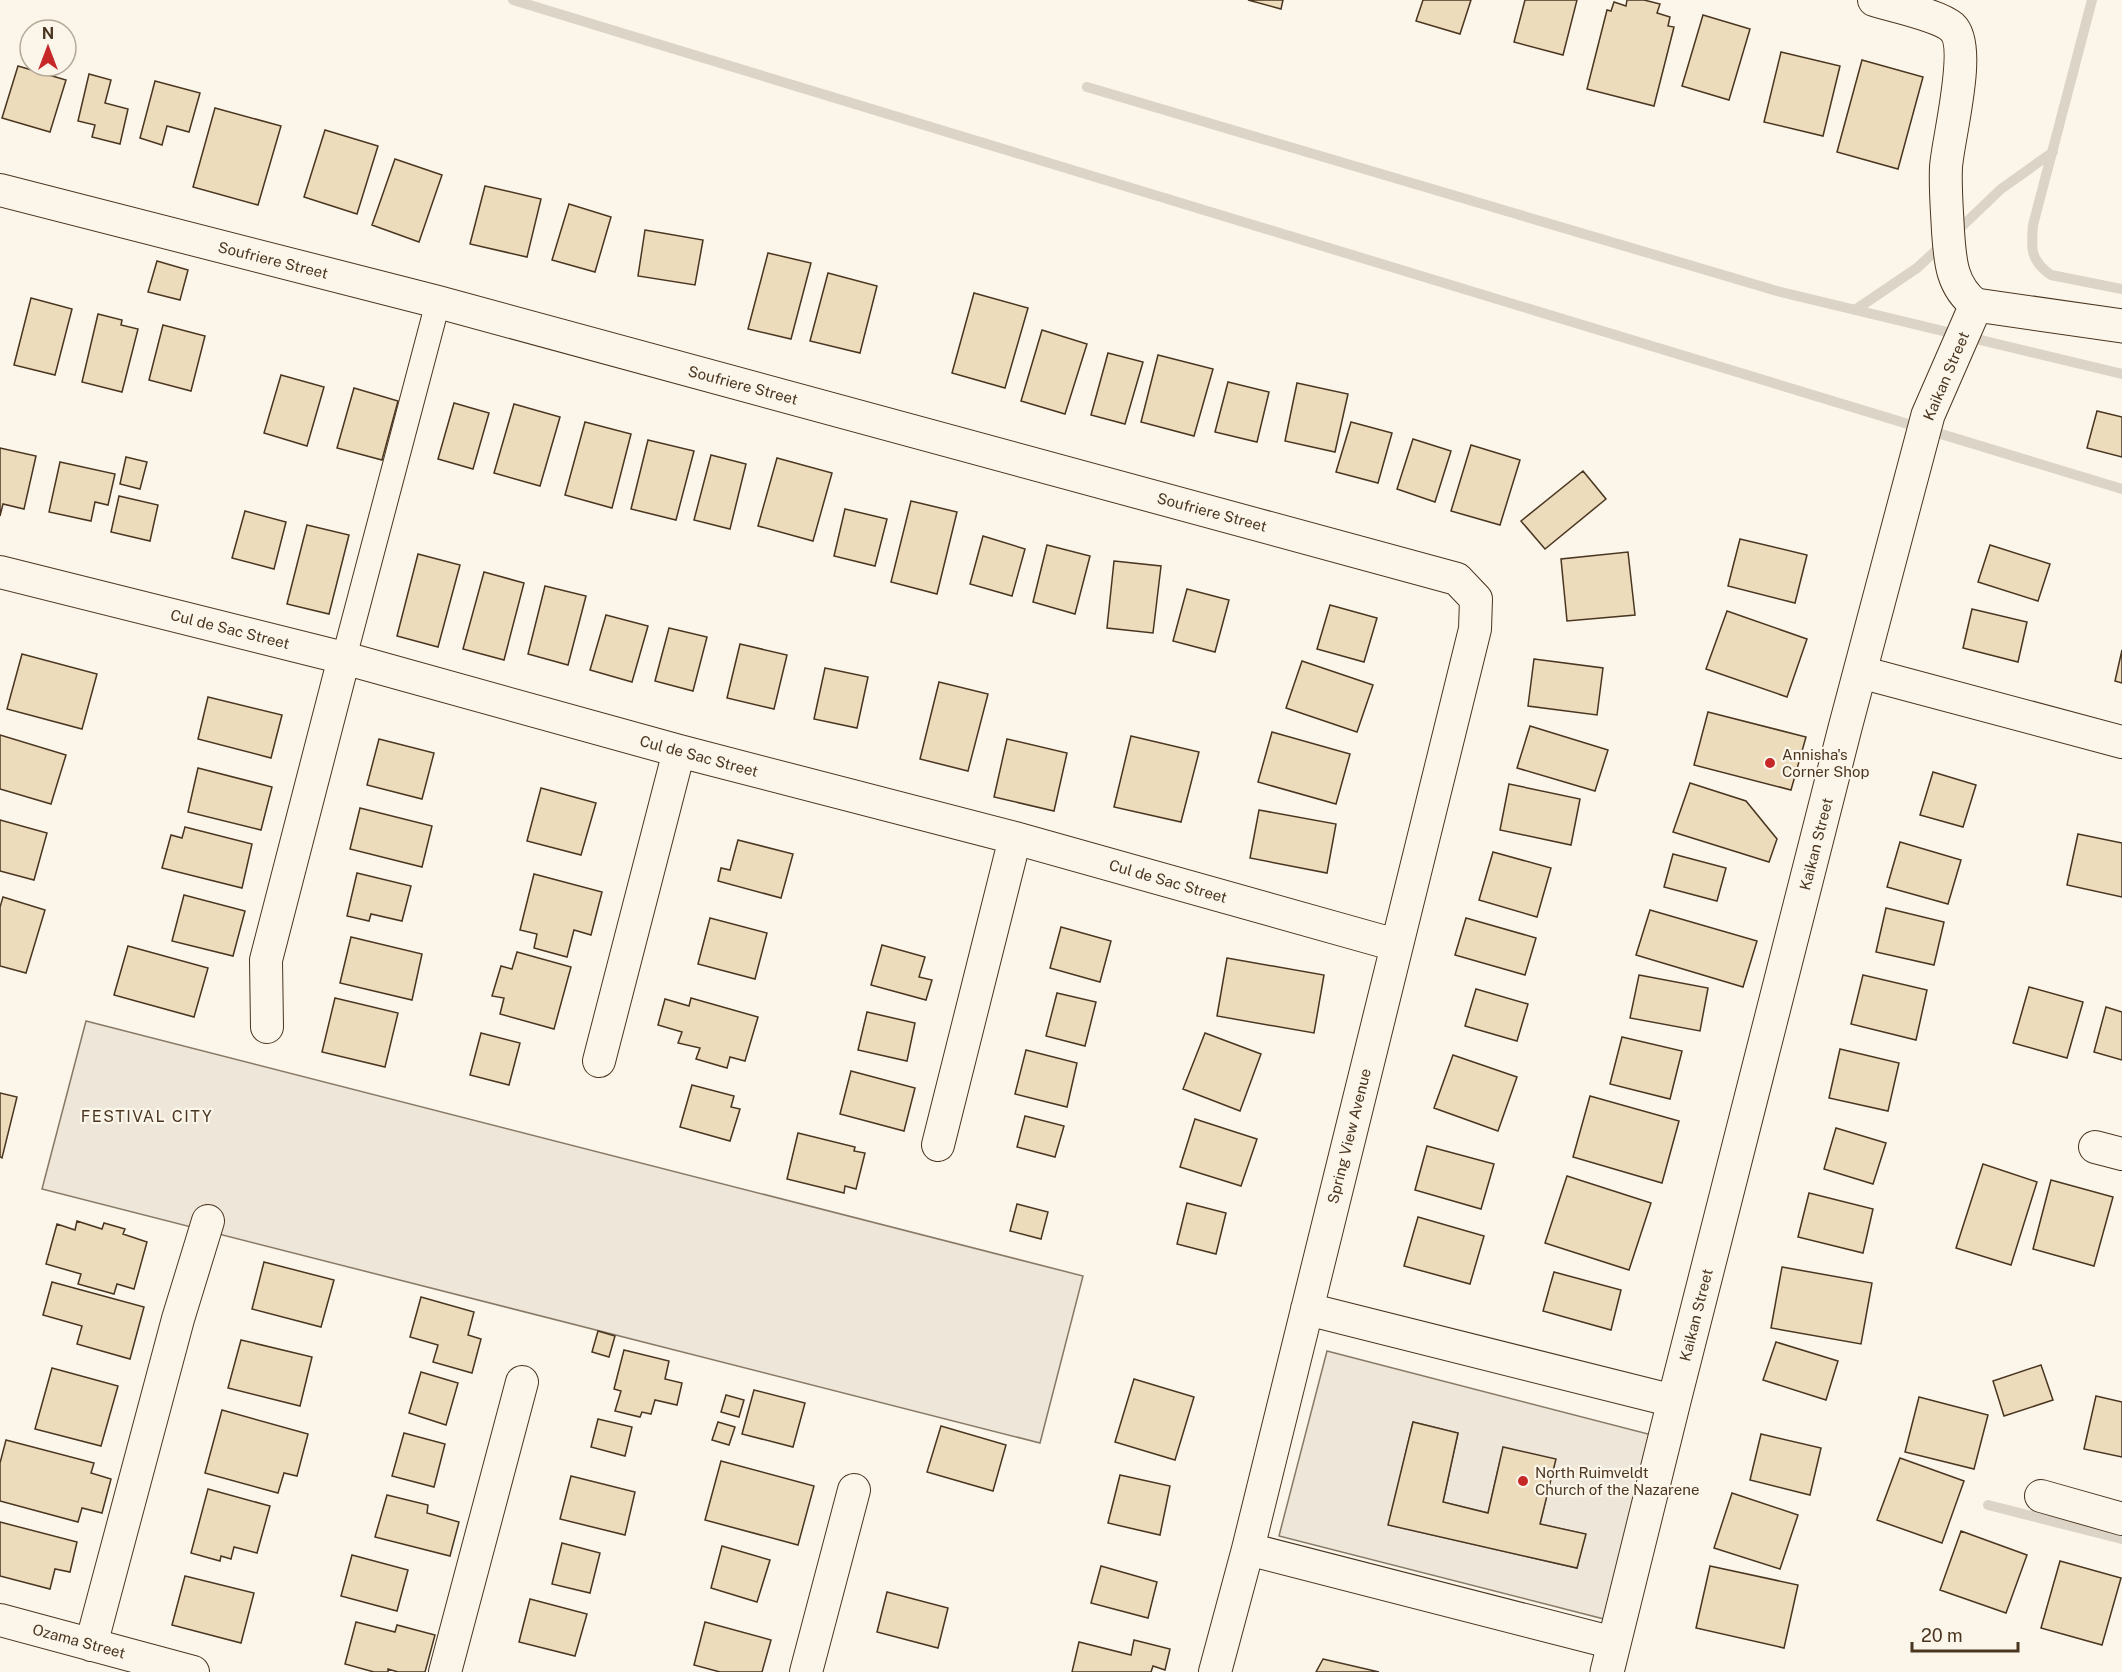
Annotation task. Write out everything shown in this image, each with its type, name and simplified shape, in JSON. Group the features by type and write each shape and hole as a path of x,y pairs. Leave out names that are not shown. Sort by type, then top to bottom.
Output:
{"street":[{"path":"1874,0 1918,13 1951,27 1958,35 1961,63 1946,169 1951,266 1958,287 1976,305 2122,326"},
{"name":"Soufriere Street","path":"0,190 438,302 1457,579 1476,599"},
{"path":"267,1027 266,960 438,302"},
{"name":"Kaikan Street","path":"1611,1657 1860,672 1928,415 1976,305"},
{"name":"Cul de Sac Street","path":"0,572 344,658 679,751 1016,838 1396,945"},
{"name":"Spring View Avenue","path":"1215,1672 1248,1549 1475,629 1476,599"},
{"path":"1860,672 2122,742"},
{"path":"599,1061 679,751"},
{"path":"938,1145 1016,838"},
{"path":"91,1645 178,1319 208,1221"},
{"path":"1307,1309 1674,1401"},
{"path":"445,1672 522,1382"},
{"path":"806,1672 854,1490"},
{"path":"2041,1496 2122,1519"},
{"path":"1248,1549 1611,1657"},
{"name":"Ozama Street","path":"0,1620 193,1672"}],"shaded area":[{"path":"86,1021 1083,1276 1040,1443 42,1189"},
{"path":"1327,1351 1652,1435 1604,1619 1279,1536","holes":["1413,1422 1458,1433 1443,1502 1488,1513 1503,1448 1555,1460 1540,1524 1585,1534 1577,1568 1389,1525"]}],"building":[{"path":"1248,0 1283,0 1281,9"},
{"path":"1423,0 1471,0 1460,34 1416,21"},
{"path":"1525,0 1577,0 1563,55 1514,42"},
{"path":"1627,0 1644,0 1660,4 1657,13 1670,17 1668,26 1674,27 1654,106 1587,89 1607,10 1611,11 1614,2 1626,6"},
{"path":"1703,15 1750,29 1729,100 1682,86"},
{"path":"1781,52 1840,66 1823,136 1764,122"},
{"path":"1862,60 1923,77 1898,169 1837,152"},
{"path":"18,66 18,78 66,80 50,132 2,118"},
{"path":"89,74 111,80 105,103 128,109 120,144 92,137 95,125 78,121"},
{"path":"155,81 200,93 189,132 167,126 162,145 140,138"},
{"path":"215,108 281,126 258,205 193,187"},
{"path":"325,130 378,146 357,214 304,197"},
{"path":"395,159 442,175 419,242 372,225"},
{"path":"485,186 541,199 527,257 470,244"},
{"path":"569,204 611,217 595,272 552,260"},
{"path":"645,230 703,240 695,285 638,276"},
{"path":"768,253 811,263 791,339 748,329"},
{"path":"157,261 188,270 180,300 148,292"},
{"path":"828,273 877,286 860,353 810,341"},
{"path":"974,293 1028,308 1005,388 952,373"},
{"path":"31,298 72,309 55,375 14,365"},
{"path":"98,314 122,320 121,325 138,329 122,392 82,382"},
{"path":"163,325 205,336 191,391 149,380"},
{"path":"1042,330 1087,344 1065,414 1021,401"},
{"path":"1108,353 1143,362 1125,424 1091,415"},
{"path":"1158,355 1213,369 1194,436 1141,422"},
{"path":"281,375 324,387 307,446 264,433"},
{"path":"1228,382 1269,392 1257,442 1215,432"},
{"path":"1297,383 1348,394 1335,452 1285,441"},
{"path":"354,388 398,401 382,460 337,448"},
{"path":"454,403 489,413 473,469 438,459"},
{"path":"514,404 560,417 540,486 494,473"},
{"path":"2097,411 2122,417 2122,457 2087,448"},
{"path":"585,422 631,434 612,508 565,495"},
{"path":"1351,422 1392,433 1378,483 1336,472"},
{"path":"1413,439 1451,451 1435,502 1397,489"},
{"path":"648,440 694,451 676,520 631,509"},
{"path":"1471,445 1520,460 1500,525 1451,511"},
{"path":"0,448 36,456 24,509 3,504 0,516"},
{"path":"711,455 746,464 730,529 694,520"},
{"path":"126,457 147,462 140,489 120,484"},
{"path":"777,458 832,473 813,541 758,526"},
{"path":"60,462 115,474 108,505 95,502 91,521 49,512"},
{"path":"1583,471 1606,499 1545,549 1521,521"},
{"path":"119,496 158,505 150,541 111,532"},
{"path":"911,501 957,512 937,594 891,582"},
{"path":"845,509 887,519 875,566 834,556"},
{"path":"245,511 286,522 274,569 232,558"},
{"path":"307,525 349,535 329,614 287,604"},
{"path":"983,536 1025,549 1012,596 970,584"},
{"path":"1740,539 1807,555 1795,603 1728,586"},
{"path":"1047,545 1090,556 1075,614 1033,602"},
{"path":"1990,545 2050,564 2038,601 1978,582"},
{"path":"1628,552 1635,615 1567,621 1561,559"},
{"path":"418,554 460,565 438,647 397,636"},
{"path":"1114,561 1161,566 1153,633 1107,628"},
{"path":"484,572 524,583 504,660 463,649"},
{"path":"545,586 586,596 568,665 528,654"},
{"path":"1187,589 1229,600 1215,652 1173,641"},
{"path":"1330,605 1377,618 1364,662 1317,649"},
{"path":"1972,609 2027,622 2018,662 1963,648"},
{"path":"1727,611 1807,639 1787,697 1706,669"},
{"path":"606,615 648,626 632,682 590,670"},
{"path":"669,628 707,637 693,691 655,681"},
{"path":"740,644 787,655 774,709 727,698"},
{"path":"2122,650 2122,683 2115,681"},
{"path":"22,654 97,674 82,729 7,709"},
{"path":"1534,659 1603,668 1597,715 1528,706"},
{"path":"1302,661 1373,685 1357,732 1286,708"},
{"path":"825,668 868,677 857,728 814,719"},
{"path":"939,682 988,694 968,771 920,759"},
{"path":"208,697 282,715 271,758 198,739"},
{"path":"1708,712 1806,737 1791,790 1694,765"},
{"path":"1530,726 1608,750 1595,791 1517,768"},
{"path":"1272,732 1350,754 1336,804 1258,782"},
{"path":"0,735 66,755 51,804 0,789"},
{"path":"1131,736 1199,752 1181,822 1114,807"},
{"path":"379,739 434,753 422,799 367,785"},
{"path":"1007,739 1067,753 1054,811 994,797"},
{"path":"198,768 272,787 261,830 188,812"},
{"path":"1933,772 1976,785 1963,827 1920,815"},
{"path":"1690,783 1746,801 1777,839 1769,862 1673,832"},
{"path":"1509,784 1580,799 1571,845 1500,830"},
{"path":"541,788 596,803 581,855 527,841"},
{"path":"360,808 432,826 422,867 350,849"},
{"path":"1259,810 1336,824 1327,873 1250,858"},
{"path":"0,820 47,833 34,880 0,871"},
{"path":"185,827 252,844 242,888 162,868 171,835 182,838"},
{"path":"2078,834 2122,843 2122,897 2067,885"},
{"path":"738,840 793,854 781,898 718,881 721,868 730,870"},
{"path":"1900,842 1961,860 1948,904 1887,887"},
{"path":"1493,852 1551,868 1537,917 1479,900"},
{"path":"1673,854 1726,868 1717,901 1664,887"},
{"path":"357,873 411,886 402,921 371,914 369,921 347,916"},
{"path":"534,874 602,892 591,935 574,930 567,957 534,948 537,934 520,930"},
{"path":"184,895 245,911 233,956 172,941"},
{"path":"3,897 45,910 26,973 0,966 0,907"},
{"path":"1886,908 1944,922 1934,965 1876,952"},
{"path":"1650,910 1757,941 1743,987 1636,955"},
{"path":"710,918 767,933 755,979 698,964"},
{"path":"1466,918 1536,938 1525,975 1455,955"},
{"path":"1061,927 1111,941 1100,982 1050,968"},
{"path":"351,937 422,954 412,1000 340,983"},
{"path":"882,945 925,957 919,977 932,980 926,1000 871,985"},
{"path":"128,946 208,968 194,1017 114,995"},
{"path":"517,952 571,967 554,1029 500,1014 504,998 492,996 501,966 512,969"},
{"path":"1227,958 1324,975 1314,1033 1217,1016"},
{"path":"1639,975 1708,988 1700,1031 1630,1018"},
{"path":"1863,975 1927,990 1916,1040 1851,1024"},
{"path":"2029,987 2083,1002 2067,1058 2013,1043"},
{"path":"1476,989 1528,1004 1517,1041 1465,1026"},
{"path":"1057,993 1096,1002 1085,1046 1046,1036"},
{"path":"335,998 398,1013 385,1067 322,1052"},
{"path":"691,998 758,1017 745,1061 730,1057 727,1068 696,1059 700,1048 678,1043 682,1032 658,1025 665,999 689,1006"},
{"path":"2106,1007 2122,1012 2122,1060 2094,1052"},
{"path":"867,1012 915,1023 907,1061 858,1050"},
{"path":"481,1033 520,1043 509,1085 470,1075"},
{"path":"1205,1033 1261,1054 1240,1111 1183,1089"},
{"path":"1622,1037 1682,1051 1670,1099 1610,1084"},
{"path":"1840,1049 1899,1063 1888,1111 1829,1098"},
{"path":"1026,1050 1077,1063 1067,1107 1015,1094"},
{"path":"1453,1055 1517,1077 1498,1131 1434,1108"},
{"path":"851,1071 915,1088 904,1131 840,1114"},
{"path":"692,1085 734,1096 731,1107 740,1109 730,1141 680,1127"},
{"path":"0,1093 17,1097 2,1158 0,1157"},
{"path":"1590,1096 1679,1121 1662,1183 1573,1157"},
{"path":"1025,1116 1064,1126 1055,1157 1017,1147"},
{"path":"1195,1119 1257,1139 1241,1186 1180,1167"},
{"path":"1836,1128 1886,1143 1873,1184 1824,1169"},
{"path":"798,1133 855,1147 854,1151 865,1153 856,1189 845,1186 844,1193 787,1179"},
{"path":"1427,1146 1494,1164 1481,1209 1415,1190"},
{"path":"1983,1164 2037,1182 2011,1265 1956,1248"},
{"path":"1567,1176 1651,1203 1629,1270 1545,1243"},
{"path":"2051,1180 2113,1197 2094,1266 2033,1249"},
{"path":"1809,1193 1873,1209 1863,1253 1798,1237"},
{"path":"1187,1203 1226,1213 1216,1254 1177,1244"},
{"path":"1017,1204 1048,1212 1041,1239 1010,1231"},
{"path":"1418,1217 1484,1236 1470,1284 1404,1266"},
{"path":"77,1221 102,1229 104,1223 125,1229 123,1234 147,1242 134,1289 117,1284 114,1294 78,1284 81,1274 46,1264 57,1224 75,1230"},
{"path":"264,1262 334,1280 321,1327 252,1309"},
{"path":"1782,1267 1872,1283 1861,1344 1771,1328"},
{"path":"1554,1272 1621,1290 1611,1330 1543,1311"},
{"path":"52,1282 144,1307 130,1359 77,1344 82,1326 43,1315"},
{"path":"421,1297 474,1312 468,1335 481,1339 472,1373 433,1362 438,1345 410,1337"},
{"path":"598,1331 615,1336 609,1357 592,1352"},
{"path":"241,1340 312,1357 300,1406 228,1388"},
{"path":"1776,1342 1838,1361 1826,1400 1763,1380"},
{"path":"624,1350 669,1361 665,1379 682,1383 677,1405 655,1400 651,1414 642,1412 640,1417 615,1411 621,1391 614,1389"},
{"path":"2041,1365 2053,1400 2004,1416 1993,1381"},
{"path":"52,1368 118,1386 101,1446 35,1429"},
{"path":"421,1372 458,1383 446,1425 409,1413"},
{"path":"1134,1379 1194,1397 1175,1460 1115,1442"},
{"path":"754,1390 805,1403 793,1447 742,1434"},
{"path":"726,1395 744,1400 739,1417 721,1412"},
{"path":"2096,1396 2122,1402 2122,1457 2084,1449"},
{"path":"1919,1397 1988,1415 1974,1469 1905,1452"},
{"path":"222,1410 308,1434 297,1476 284,1473 278,1493 205,1473"},
{"path":"598,1419 632,1427 625,1456 591,1447"},
{"path":"718,1422 735,1427 729,1445 712,1440"},
{"name":"North Ruimveldt Church of the Nazarene","path":"1413,1422 1458,1433 1443,1502 1488,1513 1503,1447 1556,1459 1540,1524 1586,1534 1577,1568 1388,1525"},
{"path":"941,1426 1006,1445 993,1491 927,1472"},
{"path":"404,1433 445,1444 434,1487 392,1476"},
{"path":"1761,1434 1821,1448 1810,1495 1750,1480"},
{"path":"6,1440 94,1463 91,1473 111,1479 102,1513 82,1508 78,1522 0,1501 0,1463"},
{"path":"1900,1458 1964,1481 1942,1543 1877,1520"},
{"path":"721,1461 814,1486 798,1545 705,1520"},
{"path":"1120,1475 1170,1486 1160,1535 1108,1523"},
{"path":"571,1476 635,1492 625,1535 560,1519"},
{"path":"208,1489 270,1506 257,1553 234,1547 231,1559 221,1556 220,1561 191,1553"},
{"path":"1732,1493 1798,1515 1780,1569 1714,1548"},
{"path":"387,1495 428,1505 427,1513 459,1522 450,1556 375,1537"},
{"path":"0,1522 77,1542 70,1572 55,1569 50,1589 0,1576"},
{"path":"1961,1531 2027,1555 2006,1613 1940,1590"},
{"path":"562,1543 600,1553 590,1593 552,1584"},
{"path":"722,1546 770,1560 757,1602 711,1588"},
{"path":"352,1555 408,1570 397,1611 341,1596"},
{"path":"2060,1561 2121,1578 2102,1645 2041,1628"},
{"path":"1101,1566 1157,1582 1148,1618 1091,1603"},
{"path":"1710,1566 1798,1585 1784,1648 1696,1628"},
{"path":"185,1576 254,1593 241,1643 172,1625"},
{"path":"887,1592 948,1608 938,1648 877,1632"},
{"path":"530,1599 587,1614 575,1656 519,1642"},
{"path":"356,1622 395,1632 397,1625 435,1635 425,1672 398,1672 388,1669 388,1672 374,1672 345,1664"},
{"path":"705,1622 771,1640 762,1672 720,1672 694,1665"},
{"path":"1134,1640 1170,1649 1165,1670 1153,1666 1151,1672 1072,1672 1079,1642 1131,1655"},
{"path":"1323,1659 1379,1672 1316,1672"}],"waterway":[{"path":"513,0 2122,489"},
{"path":"2092,0 2033,225 2032,247 2039,264 2051,275 2122,289"},
{"path":"1087,87 1777,291 2122,374"},
{"path":"1955,233 2001,189 2053,152"},
{"path":"1855,310 1917,268 1943,244"},
{"path":"1988,1505 2122,1539"}],"place":[{"name":"Annisha's Corner Shop","path":"1770,763"},
{"name":"North Ruimveldt Church of the Nazarene","path":"1523,1481"}],"district":[{"name":"FESTIVAL CITY","path":"147,1116"}]}
